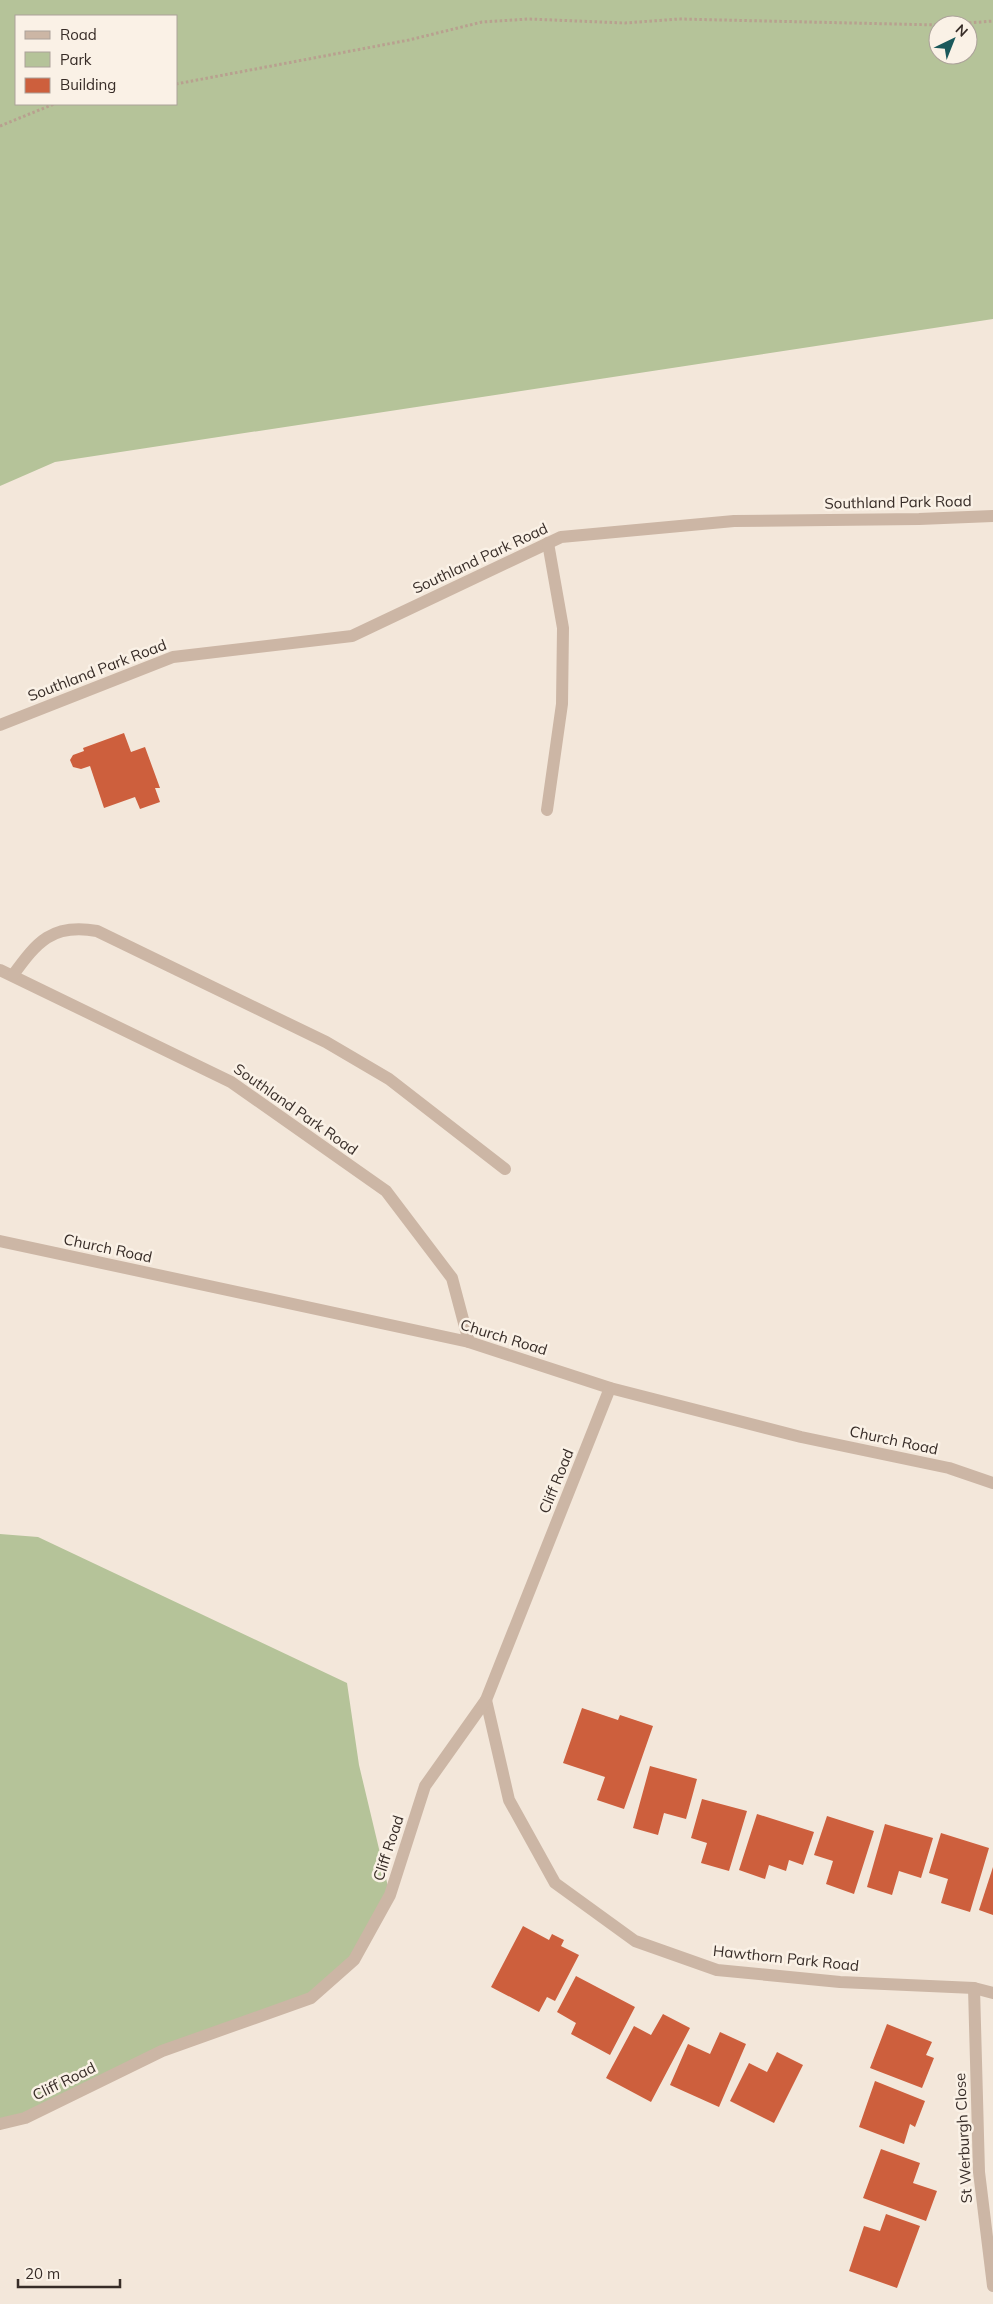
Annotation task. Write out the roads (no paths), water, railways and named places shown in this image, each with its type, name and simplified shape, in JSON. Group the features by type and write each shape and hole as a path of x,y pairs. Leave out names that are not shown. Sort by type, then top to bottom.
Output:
{"street":[{"name":"Southland Park Road","path":"0,725 173,657 352,636 561,538 734,521 919,519 993,516"},
{"path":"547,810 562,704 563,628 548,543"},
{"path":"13,975 33,947 45,938 72,929 97,931 326,1042 389,1079 505,1169"},
{"name":"Southland Park Road","path":"0,970 231,1082 386,1190 452,1278 469,1342"},
{"name":"Church Road","path":"0,1241 469,1342 610,1388 801,1436 949,1468 993,1483"},
{"name":"Cliff Road","path":"0,2124 26,2118 162,2051 311,1998 354,1960 390,1895 425,1786 486,1700 610,1388"},
{"name":"Hawthorn Park Road","path":"486,1700 509,1800 556,1883 635,1942 717,1970 840,1982 974,1988 993,1993"},
{"name":"St Werburgh Close","path":"974,1988 979,2172 993,2286"}]}
